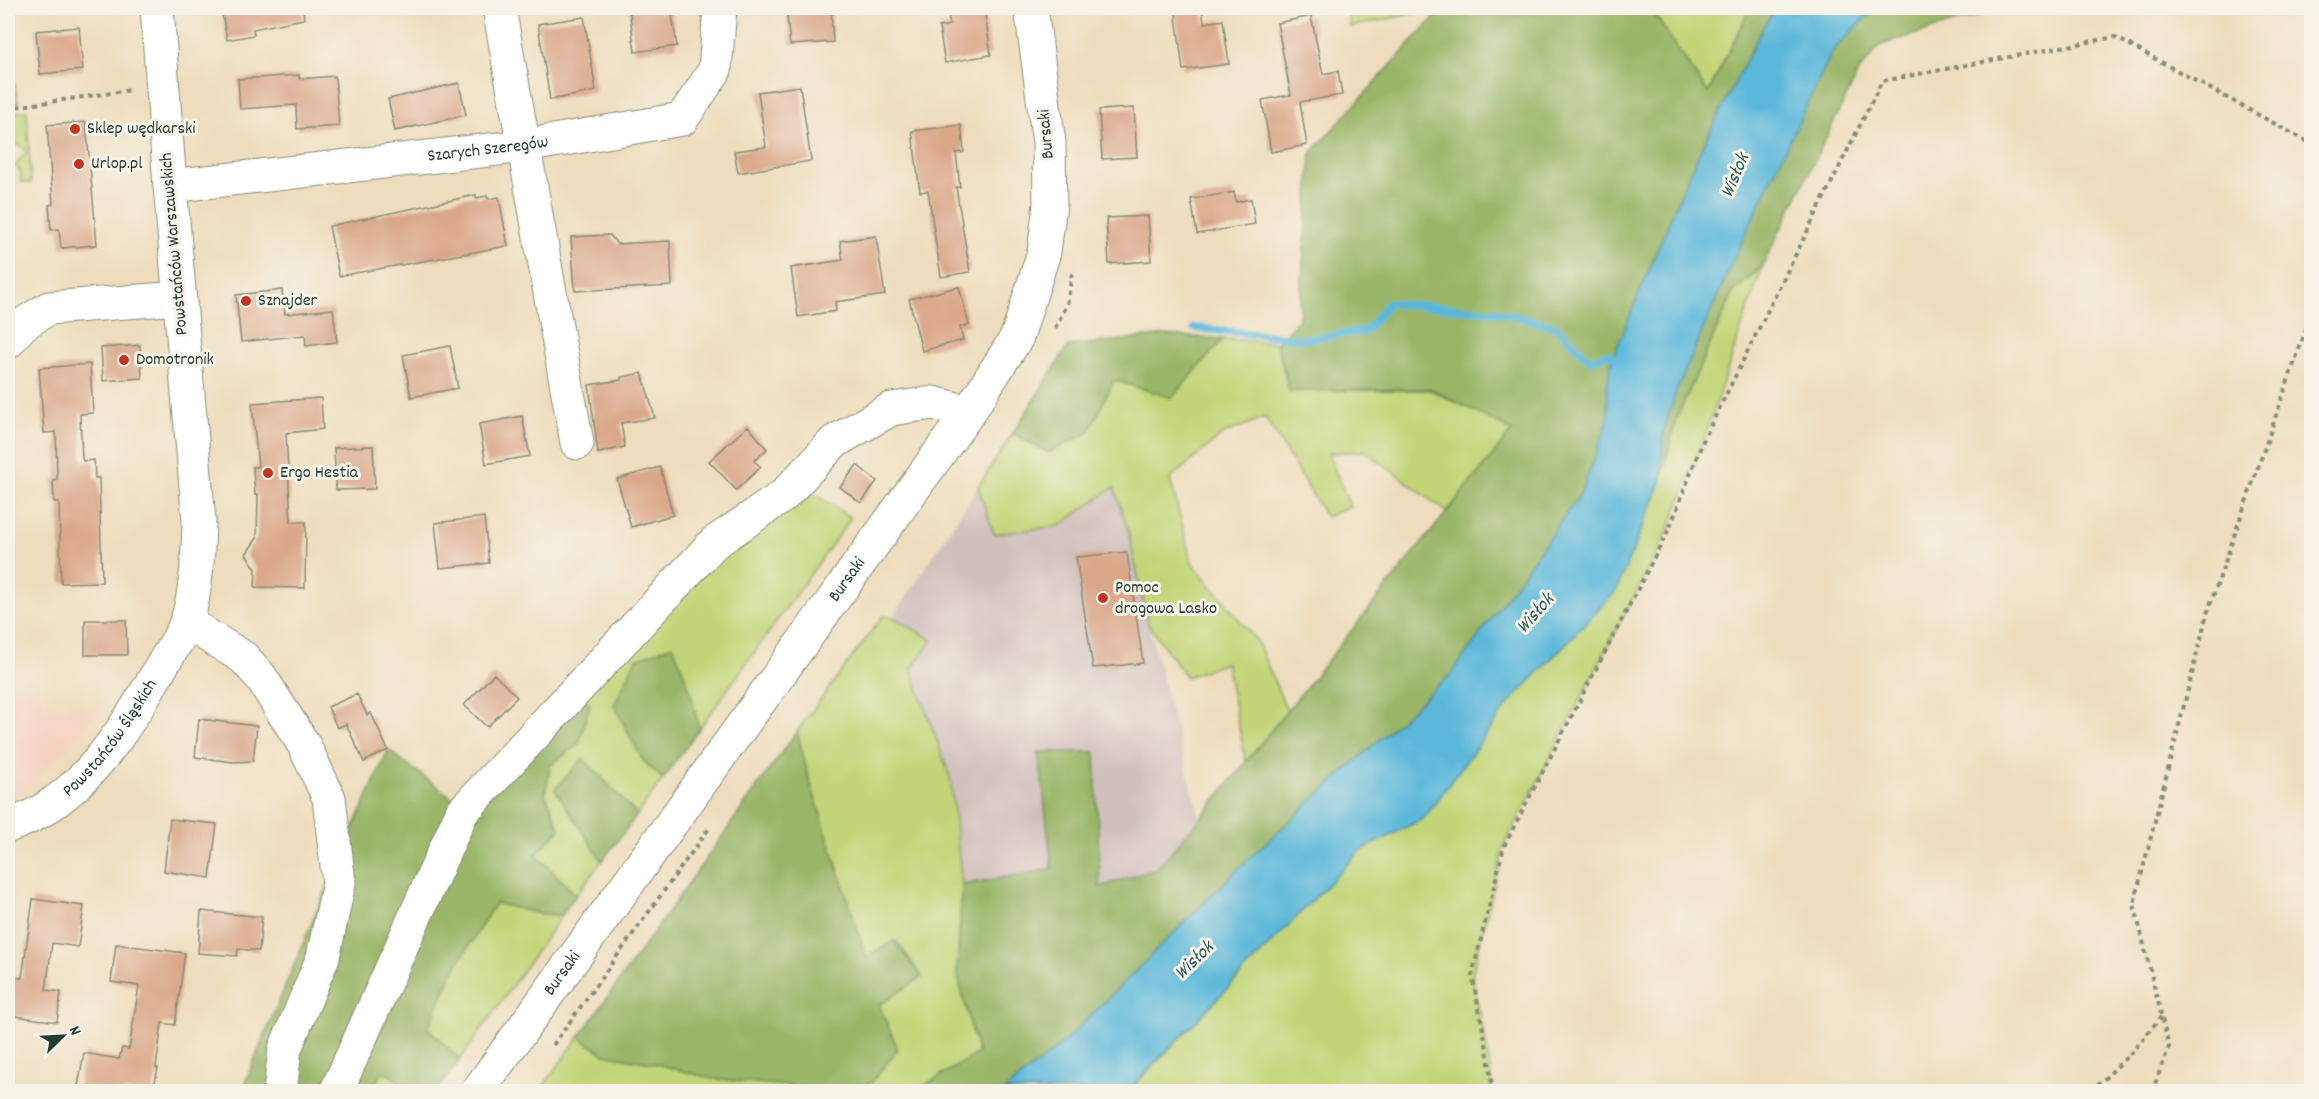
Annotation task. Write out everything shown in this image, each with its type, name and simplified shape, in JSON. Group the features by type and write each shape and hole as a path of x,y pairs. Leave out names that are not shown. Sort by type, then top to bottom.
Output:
{"street":[{"name":"Powstańców Warszawskich","path":"157,8 199,521 197,572 186,622"},
{"path":"498,8 577,442"},
{"name":"Szarych Szeregów","path":"170,186 524,146 682,119 715,70 720,8"},
{"name":"Bursaki","path":"477,1092 969,412 1017,337 1044,252 1050,205 1050,143 1031,8"},
{"path":"8,342 22,326 49,308 179,298"},
{"path":"336,1092 462,812 714,543 783,496 834,442 891,409 933,403 969,412"},
{"path":"186,622 244,658 260,676 304,745 329,798 339,883 323,957 285,1049 280,1092"},
{"name":"Powstańców Śląskich","path":"8,826 27,820 75,787 113,745 186,622"}],"path":[{"path":"1493,1092 1472,975 1504,846 1670,527 1703,441 1882,81 2115,37 2312,144"},
{"path":"8,108 132,90"},
{"path":"2152,1092 2169,1047 2134,904 2207,614 2312,312"},
{"path":"2091,1092 2132,1052 2162,1017"}],"shaded area":[{"path":"1114,486 1128,530 1148,624 1200,819 1156,869 1099,887 1095,752 1040,752 1052,870 962,885 950,777 911,669 931,640 893,617 978,487 994,534 1059,526"},
{"path":"8,688 39,689 43,707 102,706 73,744 30,785 8,800"}],"green space":[{"path":"1347,8 1439,8 1350,27"},
{"path":"1443,8 1660,8 1656,17 1708,93 1750,8 2002,8 1881,45 1859,71 1763,265 1733,293 1675,422 1661,482 1616,591 1510,702 1424,818 1360,851 1128,1091 914,1092 978,1053 957,973 962,885 1052,869 1039,752 1095,752 1100,887 1156,869 1200,819 1512,431 1432,389 1289,391 1277,343 1299,319 1311,153"},
{"path":"1660,8 1750,8 1708,93 1656,17"},
{"path":"8,43 18,103 13,104 8,100"},
{"path":"27,111 31,183 22,182 21,172 15,166 27,151 9,137 12,132 8,128 8,113"},
{"path":"1763,265 1703,441 1670,527 1504,846 1472,975 1493,1091 1128,1092 1360,851 1424,818 1510,702 1616,591 1661,482 1675,422 1733,293"},
{"path":"1166,335 1223,339 1172,398 1114,380 1089,432 1048,453 1013,433 1068,346"},
{"path":"1223,339 1277,343 1290,391 1430,390 1513,430 1447,512 1365,451 1328,453 1350,506 1326,517 1265,417 1223,434 1170,479 1192,563 1257,641 1287,711 1246,762 1226,663 1186,677 1148,624 1128,530 1114,487 1059,526 994,534 978,487 1013,433 1048,453 1089,432 1114,380 1172,398"},
{"path":"818,496 851,518 699,729 690,690 673,646 642,759 663,779 637,815 583,759 588,838 602,861 576,895 536,855 560,829 545,793 550,766 579,743 582,698 732,544 785,504 806,497"},
{"path":"883,616 893,617 932,640 911,669 950,777 962,885 957,973 978,1054 914,1091 539,1092 579,1037 604,1054 657,1064 898,1049 878,1005 922,977 897,941 866,957 807,772 797,731"},
{"path":"673,645 690,690 699,729 663,779 642,759 614,705 636,659"},
{"path":"582,698 590,704 579,743 550,766 545,793 560,829 536,855 576,895 562,915 541,914 495,903 451,975 428,1028 460,1060 437,1091 416,1091 383,1071 370,1091 241,1092 388,750 473,813"},
{"path":"797,731 808,776 866,956 894,941 922,977 879,1005 898,1049 871,1083 823,1089 713,1079 657,1064 604,1054 579,1037"},
{"path":"583,758 637,815 602,861 555,789"},
{"path":"495,903 541,914 562,915 460,1060 428,1028 451,975"},
{"path":"383,1070 416,1091 370,1092"}],"water":[{"name":"Wisłok","path":"1776,8 1875,8 1832,52 1734,258 1676,392 1664,430 1661,482 1616,591 1510,702 1424,818 1360,851 1128,1091 1004,1091 1064,1042 1247,860 1452,673 1581,493 1608,421 1607,385 1613,356 1691,169 1763,27"}],"building":[{"path":"221,8 303,8 304,19 253,29 254,35 227,40"},
{"path":"629,8 671,8 677,46 635,52"},
{"path":"786,8 831,8 833,42 790,45"},
{"path":"947,8 984,8 991,55 945,63 939,27 950,25"},
{"path":"1175,8 1202,8 1204,23 1223,20 1229,64 1183,70"},
{"path":"1311,16 1323,74 1338,71 1342,95 1300,102 1307,145 1271,152 1262,100 1291,95 1277,23"},
{"path":"584,17 596,91 550,100 538,24"},
{"path":"79,27 83,70 40,74 36,31"},
{"path":"299,75 299,79 335,76 339,126 297,129 296,105 240,109 238,79"},
{"path":"459,83 466,115 395,131 388,99"},
{"path":"800,86 811,161 738,173 734,151 766,147 758,92"},
{"path":"1134,108 1137,157 1102,159 1099,110"},
{"path":"86,122 97,245 61,248 59,229 51,230 49,205 53,204 47,125"},
{"path":"961,125 964,152 956,153 960,187 956,187 970,272 941,277 928,191 920,192 912,131"},
{"path":"1234,192 1236,202 1251,199 1255,224 1197,234 1191,199"},
{"path":"476,195 476,198 499,197 508,246 339,276 329,226"},
{"path":"1148,216 1151,261 1109,264 1106,218"},
{"path":"610,235 617,244 670,241 672,286 575,291 571,237"},
{"path":"876,236 885,295 835,302 836,311 798,317 791,268 843,260 840,241"},
{"path":"959,287 969,325 960,327 963,340 922,351 909,299"},
{"path":"282,290 285,314 333,309 337,342 306,346 305,335 241,342 236,295"},
{"path":"140,345 142,378 103,381 101,348"},
{"path":"450,346 458,388 411,397 403,355"},
{"path":"90,364 93,413 80,414 82,458 83,461 94,460 95,478 99,478 102,582 61,583 59,502 54,502 53,480 57,479 56,432 44,433 39,368"},
{"path":"642,373 655,418 621,423 625,447 598,453 589,385 621,380 621,377"},
{"path":"321,398 323,429 286,433 291,522 306,522 305,588 255,587 256,569 246,554 257,538 258,494 255,495 253,467 258,467 252,403"},
{"path":"522,416 530,456 486,464 479,424"},
{"path":"748,426 767,449 754,461 761,467 736,490 709,461"},
{"path":"373,446 375,489 336,490 334,448"},
{"path":"857,465 877,481 861,503 840,487"},
{"path":"660,467 673,515 631,527 617,479"},
{"path":"484,517 489,563 440,568 435,523"},
{"path":"1127,552 1143,663 1093,668 1076,557"},
{"path":"85,620 126,620 127,655 85,655"},
{"path":"494,674 517,697 487,727 464,705"},
{"path":"357,694 367,715 371,713 388,750 364,762 346,724 337,728 328,707"},
{"path":"199,719 257,726 253,761 233,762 195,757"},
{"path":"170,819 217,824 210,878 164,871"},
{"path":"33,899 84,906 78,947 52,943 46,990 61,992 57,1022 8,1015 8,980 13,981 14,977 22,978"},
{"path":"201,911 262,917 259,951 238,949 237,956 198,953"},
{"path":"116,944 185,953 175,1025 162,1023 156,1068 158,1068 153,1092 106,1092 78,1086 84,1053 119,1059 122,1048 129,1049 139,986 111,982"}],"waterway":[{"path":"1194,328 1304,339 1366,331 1388,303 1498,312 1556,327 1591,361 1605,354 1622,359"}],"place":[{"name":"Sklep wędkarski","path":"75,129"},
{"name":"Urlop.pl","path":"79,164"},
{"name":"Sznajder","path":"246,301"},
{"name":"Domotronik","path":"124,360"},
{"name":"Ergo Hestia","path":"268,473"},
{"name":"Pomoc drogowa Lasko","path":"1103,598"}]}
